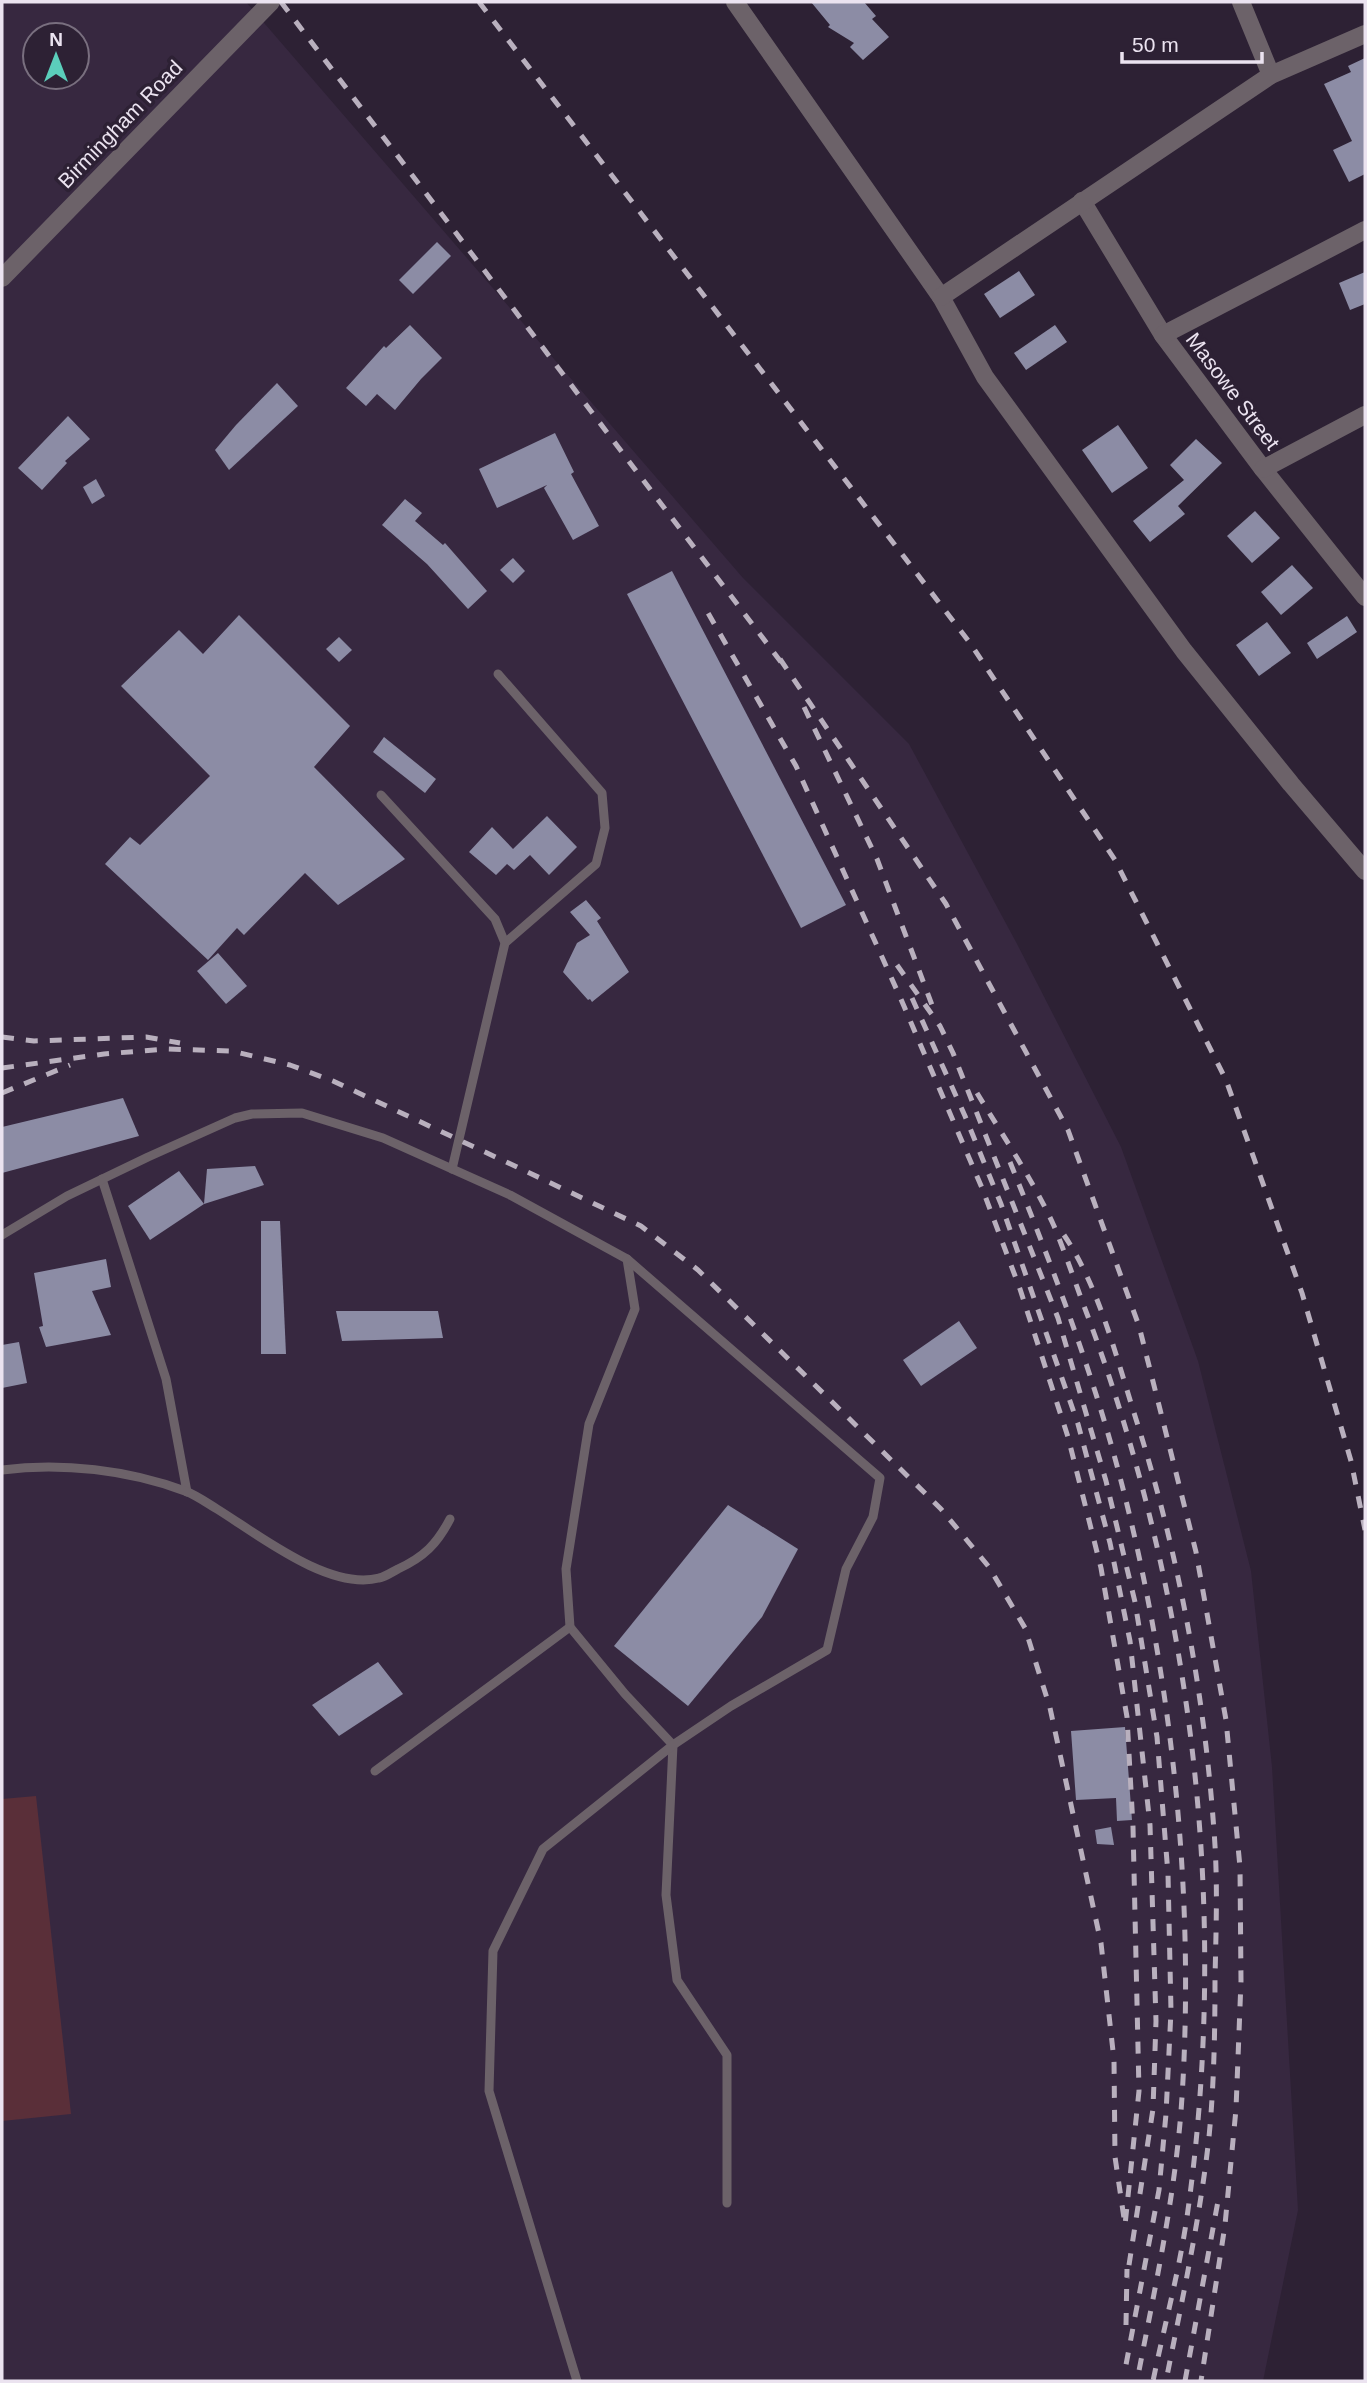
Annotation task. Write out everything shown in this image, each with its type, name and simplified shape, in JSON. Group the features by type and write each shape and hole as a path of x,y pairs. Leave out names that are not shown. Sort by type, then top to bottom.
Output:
{"street":[{"name":"Birmingham Road","path":"2,278 271,2"},
{"path":"735,2 941,297 985,377 1184,651 1365,871"},
{"path":"1241,2 1271,75"},
{"path":"941,297 1271,75 1365,34"},
{"name":"Masowe Street","path":"1082,201 1163,335 1263,470 1365,597"},
{"path":"1163,335 1365,230"},
{"path":"1263,470 1365,415"}],"lane":[{"path":"452,1169 506,943 596,864 605,828 602,793 498,674"},
{"path":"381,795 495,919 506,943"},
{"path":"2,1236 36,1214 102,1179 235,1118 276,1112 302,1113 327,1119 383,1138 510,1195 627,1259 880,1478 873,1517 846,1569 827,1650 731,1706 673,1745 543,1849 493,1951 489,2091 577,2381"},
{"path":"102,1179 166,1379 187,1492"},
{"path":"627,1259 635,1309 589,1424 566,1569 570,1627 625,1694 673,1745 666,1895 677,1980 727,2055 727,2203"},
{"path":"2,1470 25,1467 97,1470 147,1479 187,1492 308,1565 330,1575 355,1580 379,1578 413,1562 439,1541 450,1519"},
{"path":"375,1771 570,1627"}],"shaded area":[{"path":"2,2 246,2 743,578 909,744 1016,942 1121,1147 1198,1361 1251,1571 1272,1767 1298,2210 1263,2381 2,2381"},
{"path":"36,1796 71,2114 2,2121 2,1799"}],"building":[{"path":"811,2 864,2 876,16 872,19 889,37 863,60 850,47 854,43 828,27 830,25"},
{"path":"1365,58 1365,174 1349,182 1333,150 1352,141 1324,84 1351,72 1348,66"},
{"path":"437,242 451,256 413,294 399,280"},
{"path":"1019,271 1035,295 1000,318 984,294"},
{"path":"1365,272 1365,304 1350,310 1339,283"},
{"path":"410,325 442,358 395,410 377,394 366,406 346,388 384,346 386,348"},
{"path":"1055,325 1067,342 1026,370 1014,353"},
{"path":"277,383 298,406 229,470 215,450"},
{"path":"68,416 90,439 65,461 67,463 42,490 18,468"},
{"path":"1118,425 1148,468 1112,493 1082,450"},
{"path":"555,433 574,472 571,474 599,526 573,540 544,488 547,485 497,508 479,469"},
{"path":"1196,439 1222,463 1178,506 1185,514 1150,542 1133,521 1184,480 1170,465"},
{"path":"96,479 105,496 92,504 83,487"},
{"path":"405,499 422,513 415,521 443,545 445,543 487,591 468,609 427,564 382,525"},
{"path":"1255,511 1280,538 1252,563 1227,536"},
{"path":"513,558 525,571 513,583 500,570"},
{"path":"1292,565 1313,588 1281,615 1261,592"},
{"path":"672,571 846,905 801,928 627,594"},
{"path":"239,615 350,726 314,767 405,859 338,905 305,873 244,935 237,928 208,960 105,864 130,837 140,845 210,776 121,686 179,630 203,654"},
{"path":"1347,616 1357,632 1317,659 1307,643"},
{"path":"1267,622 1291,653 1259,676 1236,645"},
{"path":"339,637 352,650 339,662 326,649"},
{"path":"384,737 436,779 425,793 373,752"},
{"path":"547,816 577,847 549,875 530,855 514,870 507,864 496,875 469,852 492,827 513,849"},
{"path":"586,900 601,918 597,921 629,972 592,1002 563,972 577,943 590,935 570,912"},
{"path":"218,953 247,986 226,1004 197,971"},
{"path":"123,1098 139,1136 2,1173 2,1127"},
{"path":"255,1166 264,1185 204,1204 207,1169"},
{"path":"179,1171 204,1204 150,1240 128,1206"},
{"path":"261,1221 280,1221 286,1354 261,1354"},
{"path":"106,1259 111,1287 92,1291 111,1335 46,1347 39,1327 43,1326 34,1273"},
{"path":"336,1311 438,1311 443,1338 342,1341"},
{"path":"959,1321 977,1348 921,1386 903,1360"},
{"path":"19,1342 27,1383 2,1388 2,1345"},
{"path":"728,1505 798,1549 762,1617 688,1706 614,1646"},
{"path":"378,1662 403,1694 339,1736 312,1705"},
{"path":"1125,1727 1132,1820 1117,1821 1116,1798 1076,1800 1071,1731"},
{"path":"1111,1827 1114,1845 1097,1844 1095,1830"}],"railway":[{"path":"281,2 784,666"},
{"path":"479,2 970,643 1115,860 1226,1080 1302,1293 1351,1461 1365,1530"},
{"path":"2,1068 104,1054 166,1049 232,1051 290,1065 333,1081 517,1167 641,1226 698,1270 941,1509 989,1567 1025,1628 1050,1708 1101,1943 1114,2060 1115,2157 1125,2225 1139,2091 1133,1827 1127,1717 1101,1568 1068,1437 1020,1289 982,1188 900,997 796,766 704,606"},
{"path":"780,659 946,904 1068,1130 1139,1326 1196,1552 1226,1720 1240,1867 1241,1981 1236,2109 1225,2225 1201,2381"},
{"path":"804,707 877,859 932,1005"},
{"path":"897,965 940,1026 953,1053 1058,1318 1106,1481 1135,1602 1157,1737 1168,1874 1171,2011 1166,2114 1159,2190 1125,2370"},
{"path":"912,998 1001,1204 1078,1424 1110,1543 1130,1641 1150,1825 1156,2021 1153,2109 1127,2278"},
{"path":"2,1037 34,1041 146,1037 180,1043"},
{"path":"2,1093 70,1065"},
{"path":"977,1093 1027,1175 1054,1226 1124,1422 1154,1533 1177,1646 1193,1759 1202,1874 1205,1988 1199,2103 1184,2238 1153,2381"},
{"path":"1010,1162 1071,1320 1121,1481 1154,1632 1176,1787 1185,1943 1182,2097 1170,2204 1137,2381"},
{"path":"1064,1235 1087,1277 1106,1322 1164,1518 1187,1621 1209,1778 1216,1886 1211,2117 1196,2229 1166,2381"},
{"path":"1185,2381 1218,2201"},
{"path":"1126,2325 1127,2269"}]}
